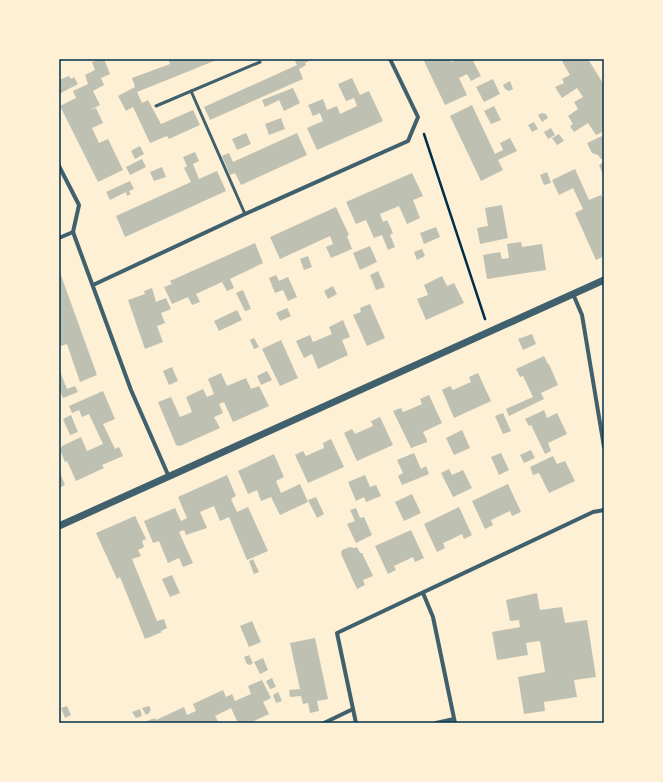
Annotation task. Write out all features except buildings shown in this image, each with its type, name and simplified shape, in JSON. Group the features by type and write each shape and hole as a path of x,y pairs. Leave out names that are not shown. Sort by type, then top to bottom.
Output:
{"street":[{"path":"93,285 245,214 408,141 418,117 390,59"},
{"path":"59,166 79,205 73,232 131,390 169,477"},
{"path":"59,238 73,232"},
{"path":"59,526 604,280"},
{"path":"572,294 582,315 604,447"},
{"path":"356,723 337,633 594,512 604,510"},
{"path":"423,593 433,617 455,721 436,723"},
{"path":"324,723 353,709"}],"lane":[{"path":"156,106 260,62"},
{"path":"191,91 245,214"}],"path":[{"path":"418,117 489,332"}]}
